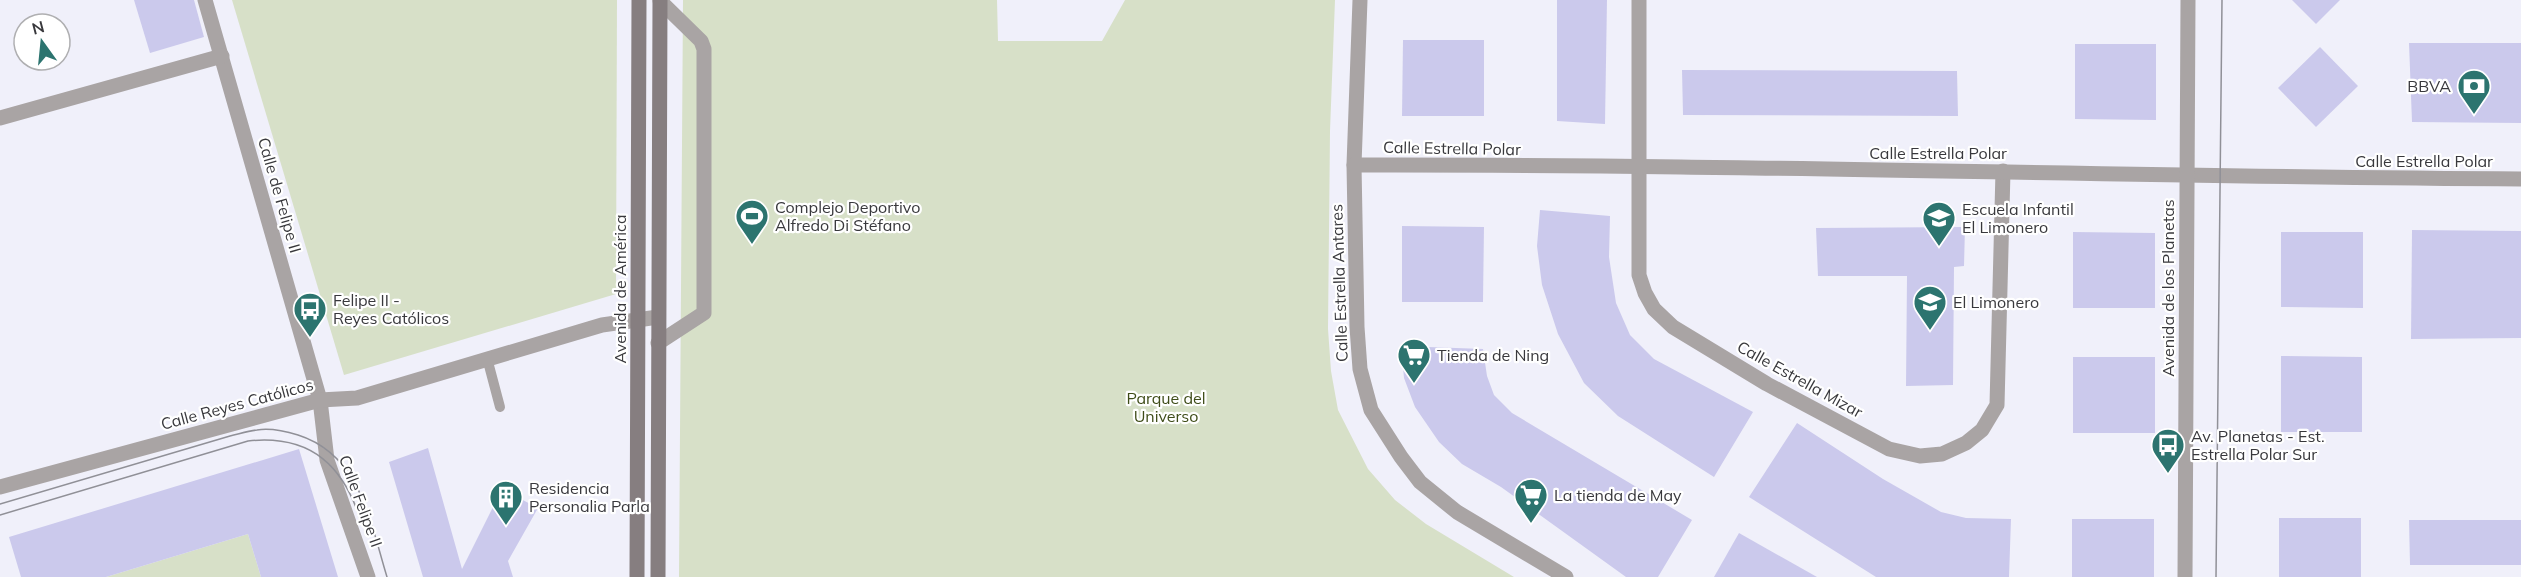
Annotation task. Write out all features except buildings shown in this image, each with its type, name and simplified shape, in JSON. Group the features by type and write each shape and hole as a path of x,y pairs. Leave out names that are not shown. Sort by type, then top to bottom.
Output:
{"main road":[{"name":"Avenida de América","path":"637,577 639,0"},
{"path":"658,577 660,1"}],"street":[{"name":"Calle de Felipe II","path":"205,0 321,400"},
{"name":"Calle Estrella Antares","path":"1360,0 1354,165 1357,327 1360,369 1371,410 1420,482 1456,512 1566,577"},
{"name":"Calle Estrella Mizar","path":"1639,0 1639,274 1645,293 1654,309 1674,327 1767,384 1889,449 1920,456 1942,454 1966,443 1982,430 1997,405 2003,171"},
{"name":"Avenida de los Planetas","path":"2185,577 2188,0"},
{"path":"658,344 704,313 704,49 701,41 660,1"},
{"path":"0,118 222,56"},
{"name":"Calle Estrella Polar","path":"1354,165 2003,171 2186,177 2521,179"},
{"name":"Calle Reyes Católicos","path":"0,488 321,400 357,398 602,325 658,317"},
{"name":"Calle Felipe II","path":"321,400 327,460 368,577"}],"lane":[{"path":"487,358 500,407"}],"green space":[{"path":"232,0 617,0 616,294 344,375"},
{"name":"Parque del Universo","path":"683,0 997,0 998,41 1102,41 1125,0 1335,0 1330,131 1328,329 1331,371 1338,410 1368,469 1395,500 1426,524 1514,577 679,577"},
{"path":"248,534 261,577 106,577"}],"tram line":[{"path":"2216,577 2222,0"},
{"path":"0,504 230,436 262,429 283,431 319,445 336,458 349,474 368,513 387,577"},
{"path":"0,515 248,441 271,440 308,449 323,459 346,486 362,525"}],"place":[{"name":"BBVA","path":"2474,115"},
{"name":"Complejo Deportivo Alfredo Di Stéfano","path":"752,245"},
{"name":"Escuela Infantil El Limonero","path":"1939,247"},
{"name":"El Limonero","path":"1930,331"},
{"name":"Felipe II - Reyes Católicos","path":"310,338"},
{"name":"Tienda de Ning","path":"1414,384"},
{"name":"Av. Planetas - Est. Estrella Polar Sur","path":"2168,474"},
{"name":"La tienda de May","path":"1531,524"},
{"name":"Residencia Personalia Parla","path":"506,526"}]}
